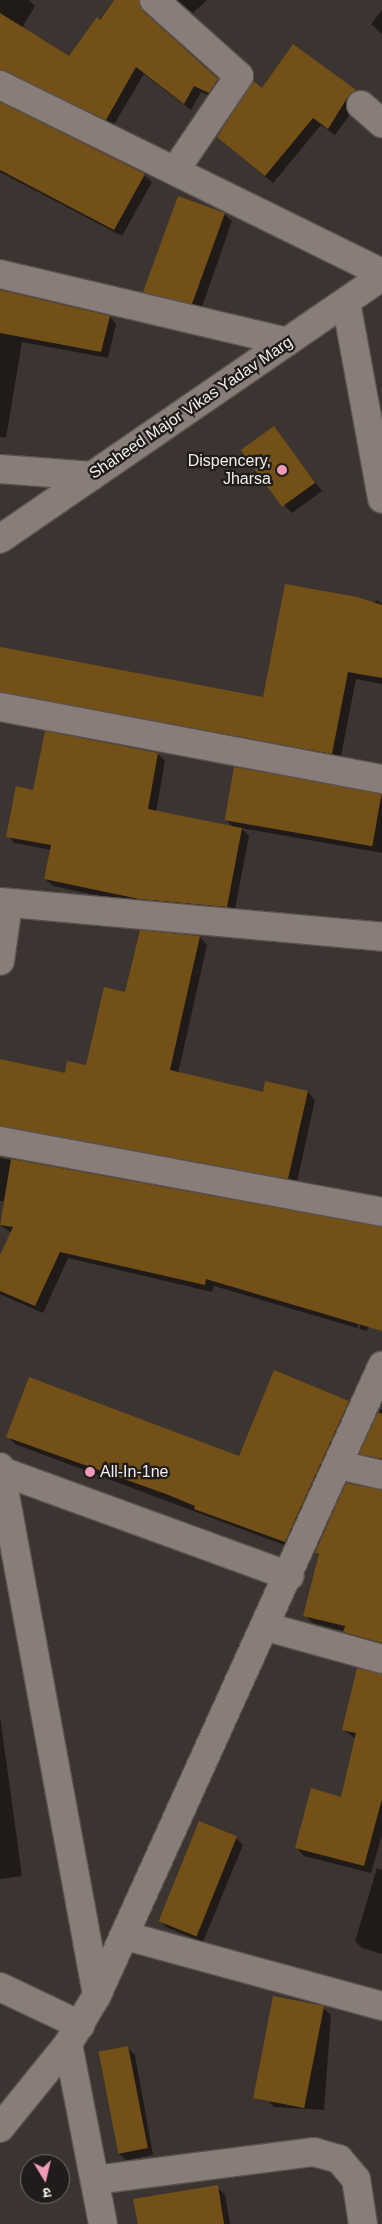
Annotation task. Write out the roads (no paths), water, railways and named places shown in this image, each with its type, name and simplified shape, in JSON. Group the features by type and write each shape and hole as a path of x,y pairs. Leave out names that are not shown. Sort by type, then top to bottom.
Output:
{"street":[{"path":"154,0 239,76 176,170"},
{"path":"0,85 176,170 382,274"},
{"path":"361,105 382,122"},
{"path":"0,274 288,342"},
{"name":"Shaheed Major Vikas Yadav Marg","path":"0,539 346,302 382,274"},
{"path":"346,302 382,499"},
{"path":"0,469 92,476"},
{"path":"0,707 382,779"},
{"path":"0,962 4,903 382,937"},
{"path":"0,1141 382,1212"},
{"path":"0,2128 74,2035 97,1995 126,1936 290,1576 382,1367"},
{"path":"339,1465 382,1476"},
{"path":"0,1469 290,1576"},
{"path":"0,1469 97,1995"},
{"path":"267,1626 382,1659"},
{"path":"126,1936 382,2006"},
{"path":"0,1987 74,2035 103,2224"},
{"path":"95,2180 314,2152 340,2159 356,2180 363,2224"}],"place":[{"name":"Dispencery, Jharsa","path":"282,470"},
{"name":"All-In-1ne","path":"90,1472"}]}
